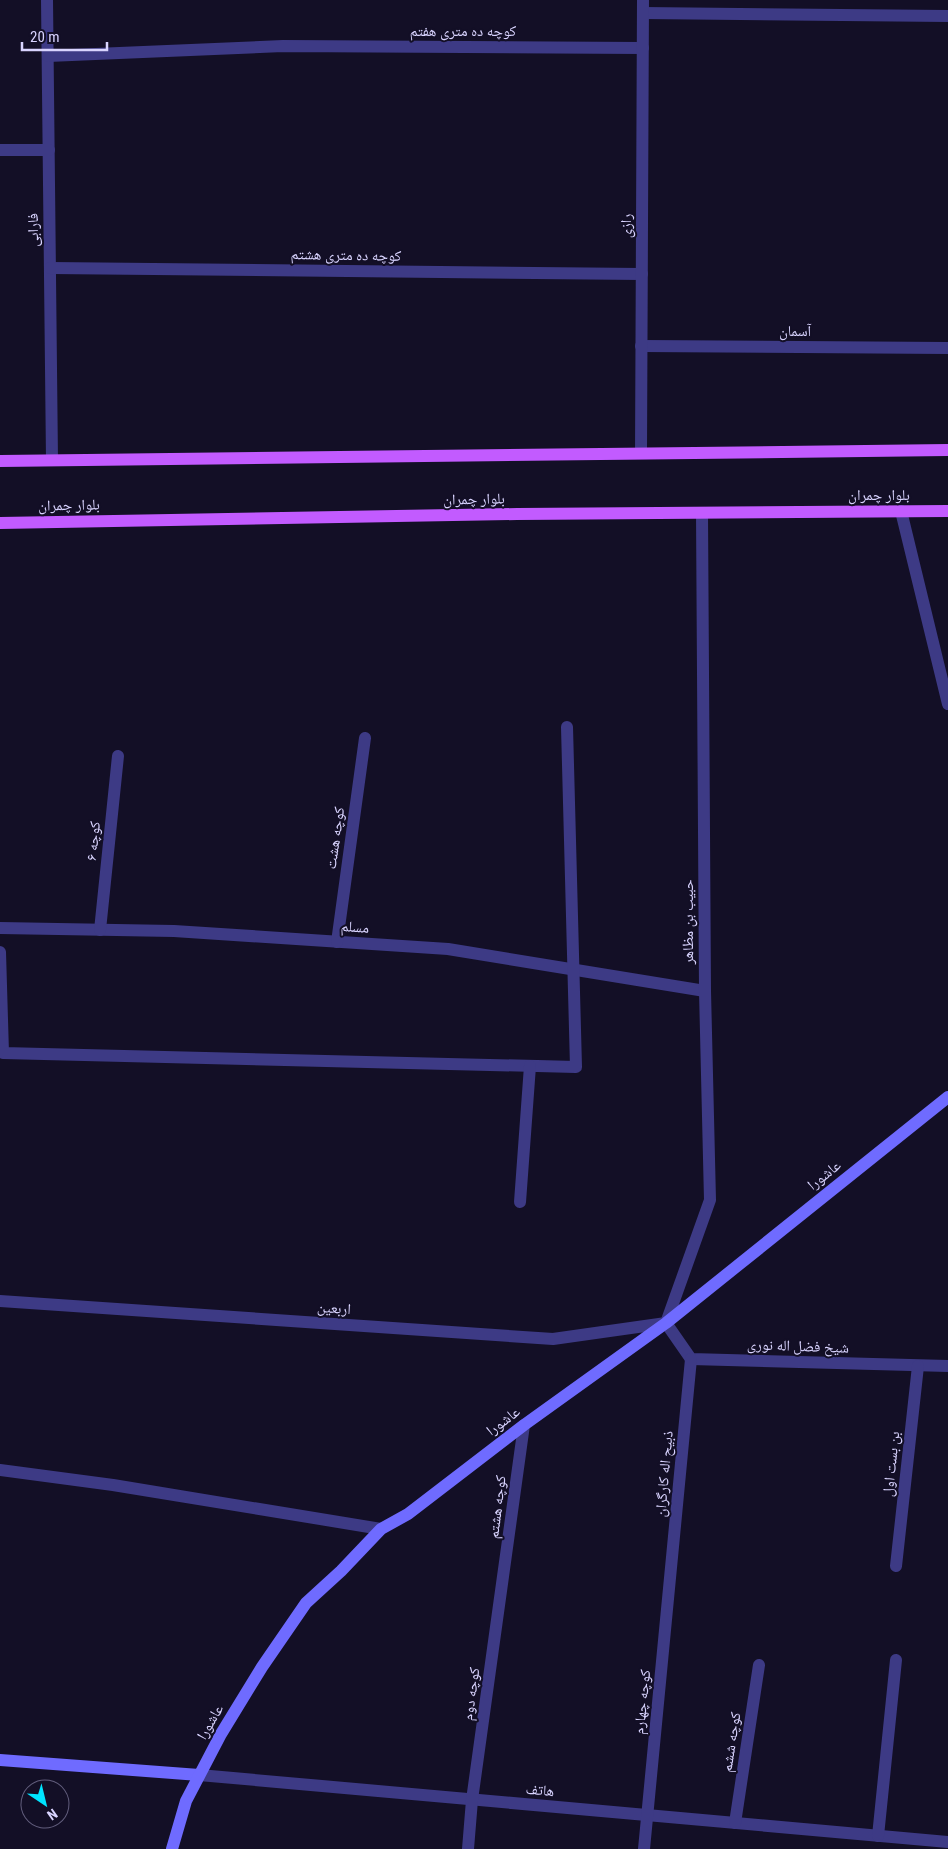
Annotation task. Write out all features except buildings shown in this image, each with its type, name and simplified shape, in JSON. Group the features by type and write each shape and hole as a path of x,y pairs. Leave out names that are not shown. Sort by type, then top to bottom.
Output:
{"main road":[{"path":"0,461 948,450"},
{"name":"بلوار چمران","path":"0,522 948,511"}],"street":[{"name":"فارابی","path":"47,0 52,460"},
{"name":"رازی","path":"641,453 643,0"},
{"path":"643,14 948,16"},
{"name":"کوچه ده متری هفتم","path":"48,56 283,46 643,48"},
{"path":"0,150 49,150"},
{"name":"کوچه ده متری هشتم","path":"50,268 642,274"},
{"name":"آسمان","path":"642,346 948,348"},
{"path":"901,511 948,704"},
{"name":"حبیب بن مظاهر","path":"666,1323 710,1200 705,991 702,513"},
{"path":"0,952 3,1053 576,1067 567,727"},
{"name":"کوچه هشت","path":"336,942 366,738"},
{"name":"کوچه ۶","path":"100,930 118,756"},
{"name":"مسلم","path":"0,928 174,930 448,949 705,991"},
{"path":"520,1202 530,1066"},
{"name":"عاشورا","path":"172,1849 186,1801 221,1734 257,1675 306,1603 341,1571 381,1529 408,1514 524,1425 666,1323 948,1097"},
{"name":"اربعین","path":"0,1301 553,1339 666,1323"},
{"path":"666,1323 691,1359"},
{"name":"شیخ فضل اله نوری","path":"691,1359 948,1366"},
{"name":"ذبیح اله کارگران","path":"669,1591 691,1359"},
{"name":"بن بست اول","path":"896,1566 918,1366"},
{"name":"کوچه هشتم","path":"502,1593 524,1425"},
{"path":"0,1470 113,1485 381,1529"},
{"name":"کوچه چهارم","path":"644,1849 669,1591"},
{"name":"کوچه دوم","path":"468,1849 472,1800 502,1593"},
{"path":"878,1836 896,1660"},
{"name":"کوچه ششم","path":"735,1823 759,1665"},
{"path":"0,1760 199,1775"},
{"name":"هاتف","path":"199,1775 948,1842"}]}
